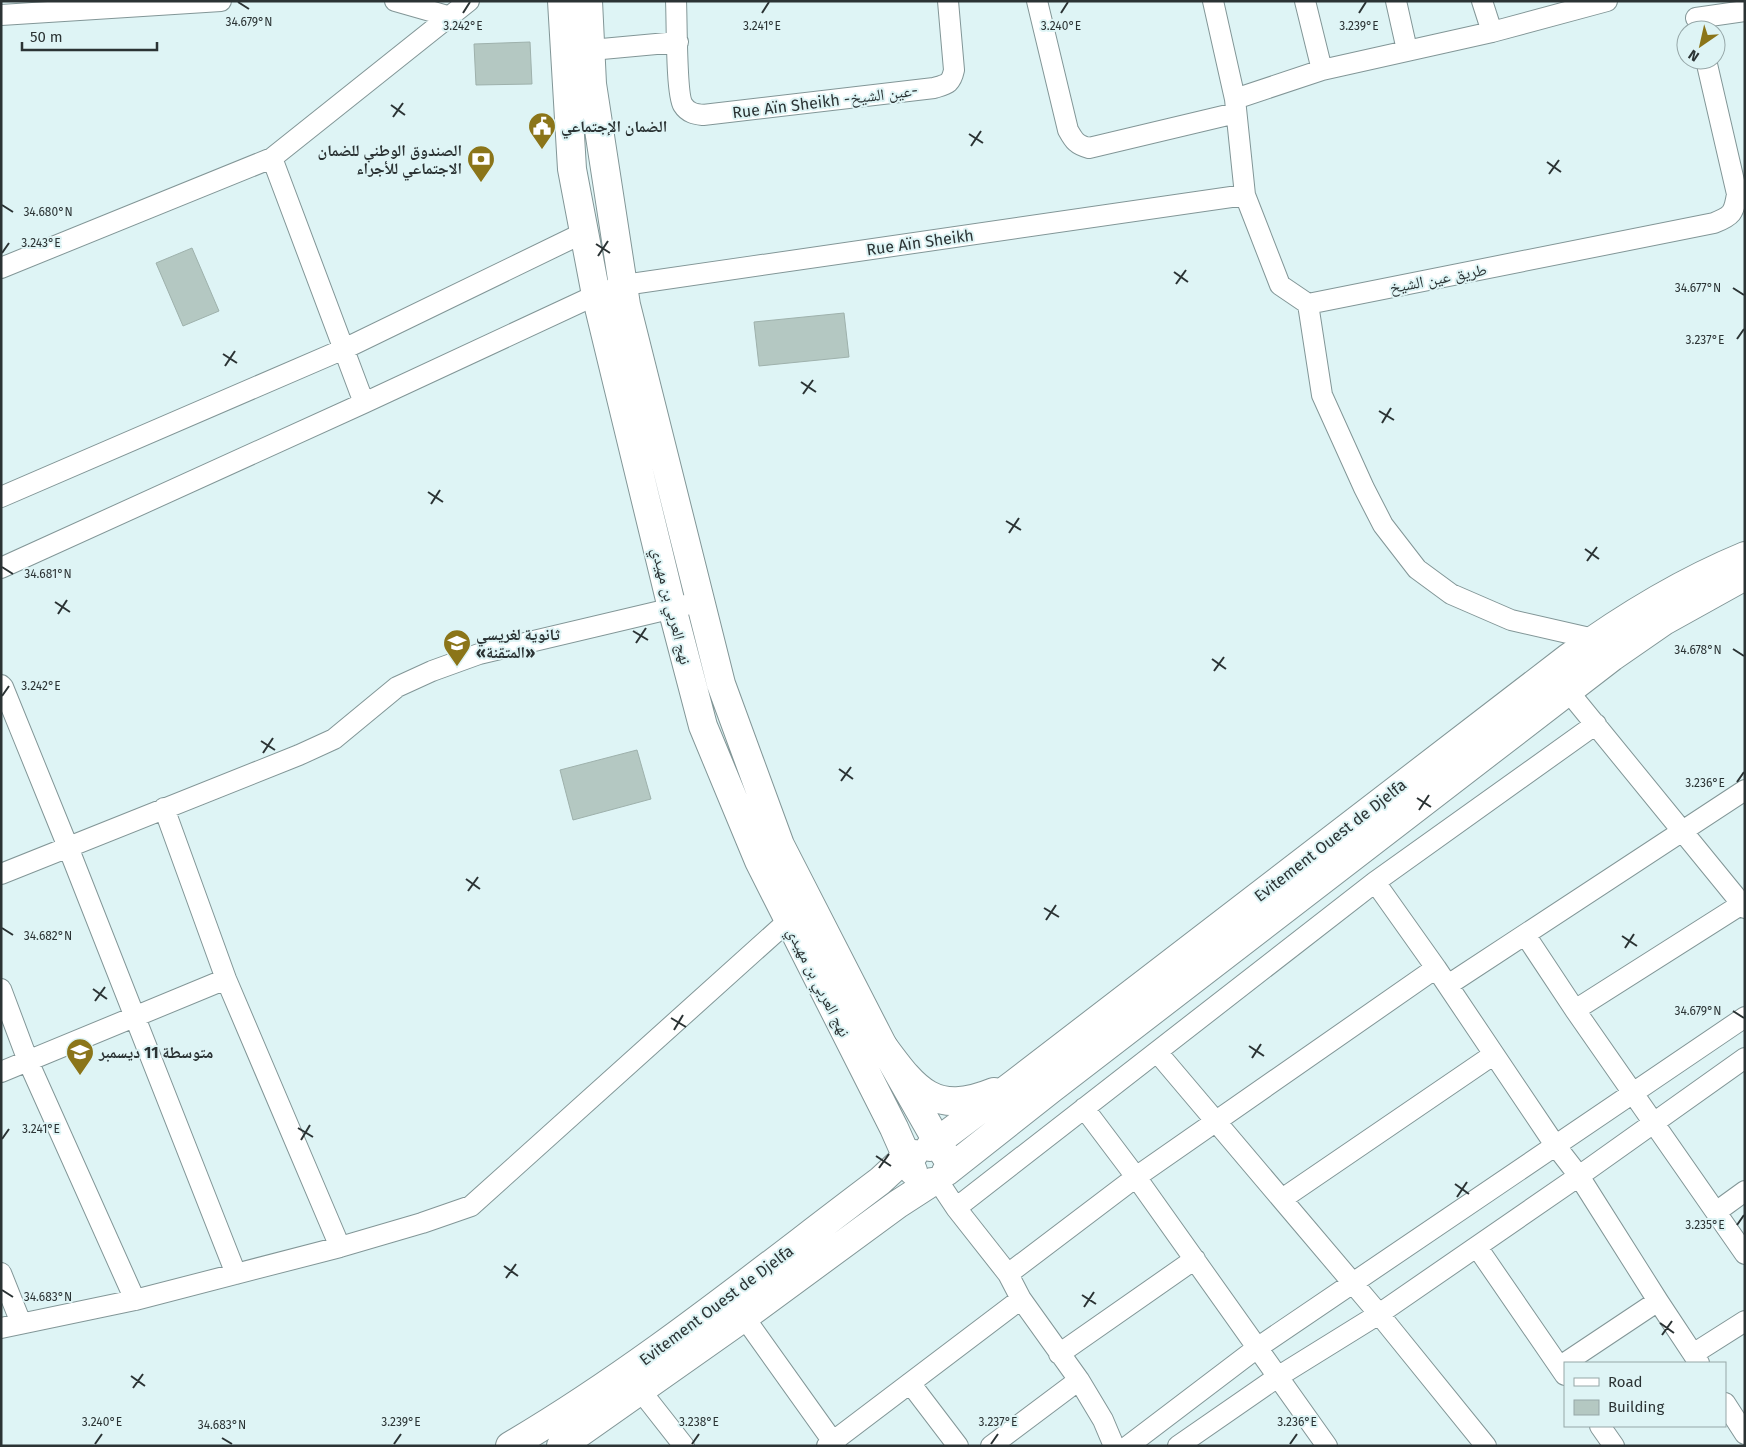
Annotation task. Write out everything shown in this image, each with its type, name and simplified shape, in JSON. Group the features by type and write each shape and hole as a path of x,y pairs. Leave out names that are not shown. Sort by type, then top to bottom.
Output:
{"main road":[{"name":"نهج العربي بن مهيدي","path":"562,1 572,169 596,295 672,608 703,726 759,862 894,1128 929,1162"},
{"name":"نهج العربي بن مهيدي","path":"588,1 595,104 626,305 721,684 780,845 883,1046 929,1162"},
{"name":"Evitement Ouest de Djelfa","path":"561,1446 744,1317 898,1204 929,1162 1014,1084 1603,648 1651,604 1724,565 1745,556"},
{"path":"662,566 690,561"},
{"name":"Evitement Ouest de Djelfa","path":"510,1446 622,1375 880,1182 929,1162 1059,1083 1568,691 1603,648 1664,621 1745,576"},
{"path":"883,1046 906,1077 933,1098 963,1102 1014,1084"}],"street":[{"path":"1,15 221,1"},
{"path":"395,1 451,17"},
{"path":"1,268 272,158 469,1"},
{"name":"Rue Aïn Sheikh -عين الشيخ-","path":"676,1 679,89 682,105 694,114 703,115 934,88 947,84 953,78 954,70 948,1"},
{"path":"1037,1 1068,130 1074,142 1089,148 1235,106 1322,70 1492,32 1606,1"},
{"path":"1213,1 1235,106 1245,195 1280,285 1308,304 1322,395 1383,525 1417,569 1451,594 1511,620 1603,648"},
{"path":"1305,1 1322,70"},
{"path":"1396,1 1406,50"},
{"path":"1482,1 1492,32"},
{"path":"1696,16 1745,11"},
{"path":"591,50 678,42"},
{"name":"طريق عين الشيخ","path":"1308,304 1726,218 1734,210 1737,194 1708,70"},
{"path":"272,158 364,403"},
{"name":"Rue Aïn Sheikh","path":"1,568 596,295 624,285 1245,195"},
{"path":"1,497 344,349 585,232"},
{"path":"1,874 299,754 334,738 397,687 432,671 479,654 700,602"},
{"path":"1,685 68,847 236,1274"},
{"path":"1568,691 1744,905 1575,1010"},
{"path":"956,1208 1375,882 1596,724"},
{"path":"1448,985 1526,936 1745,790"},
{"path":"164,808 226,979 340,1247"},
{"path":"1375,882 1448,985 1493,1055 1555,1145 1579,1176 1696,1359 1745,1321"},
{"path":"1,1328 135,1300 236,1274 422,1224 471,1206 810,902"},
{"path":"1526,936 1575,1010 1745,1254"},
{"path":"1008,1274 1136,1176 1436,968"},
{"path":"1,1072 226,979"},
{"path":"1,989 28,1061 135,1300"},
{"path":"1103,1420 1133,1444 1257,1348 1745,1017"},
{"path":"1156,1052 1379,1314 1486,1446"},
{"path":"1282,1199 1493,1055"},
{"path":"1178,1446 1279,1376 1379,1314 1477,1247 1745,1058"},
{"path":"1084,1108 1136,1176 1327,1446"},
{"path":"929,1162 956,1208 1008,1274 1021,1299 1079,1380 1103,1420 1114,1446"},
{"path":"1716,1212 1745,1192"},
{"path":"1477,1247 1564,1368"},
{"path":"1059,1354 1195,1259"},
{"path":"1,1274 21,1323"},
{"path":"744,1317 832,1444 1021,1299"},
{"path":"1572,1362 1658,1301"},
{"path":"991,1446 1079,1380"},
{"path":"910,1383 958,1446"},
{"path":"640,1390 684,1446"},
{"path":"1726,1405 1745,1434"},
{"path":"1601,1427 1614,1446"}],"building":[{"path":"530,42 532,84 476,85 474,44"},
{"path":"192,248 219,311 183,326 156,263"},
{"path":"844,313 849,357 759,366 754,322"},
{"path":"637,750 651,799 573,820 560,770"}],"place":[{"name":"الضمان الإجتماعي","path":"542,150"},
{"name":"الصندوق الوطني للضمان الاجتماعي للأجراء","path":"481,183"},
{"name":"ثانوية لغريسي «المتقنة»","path":"457,667"},
{"name":"متوسطة 11 ديسمبر","path":"80,1076"}]}
